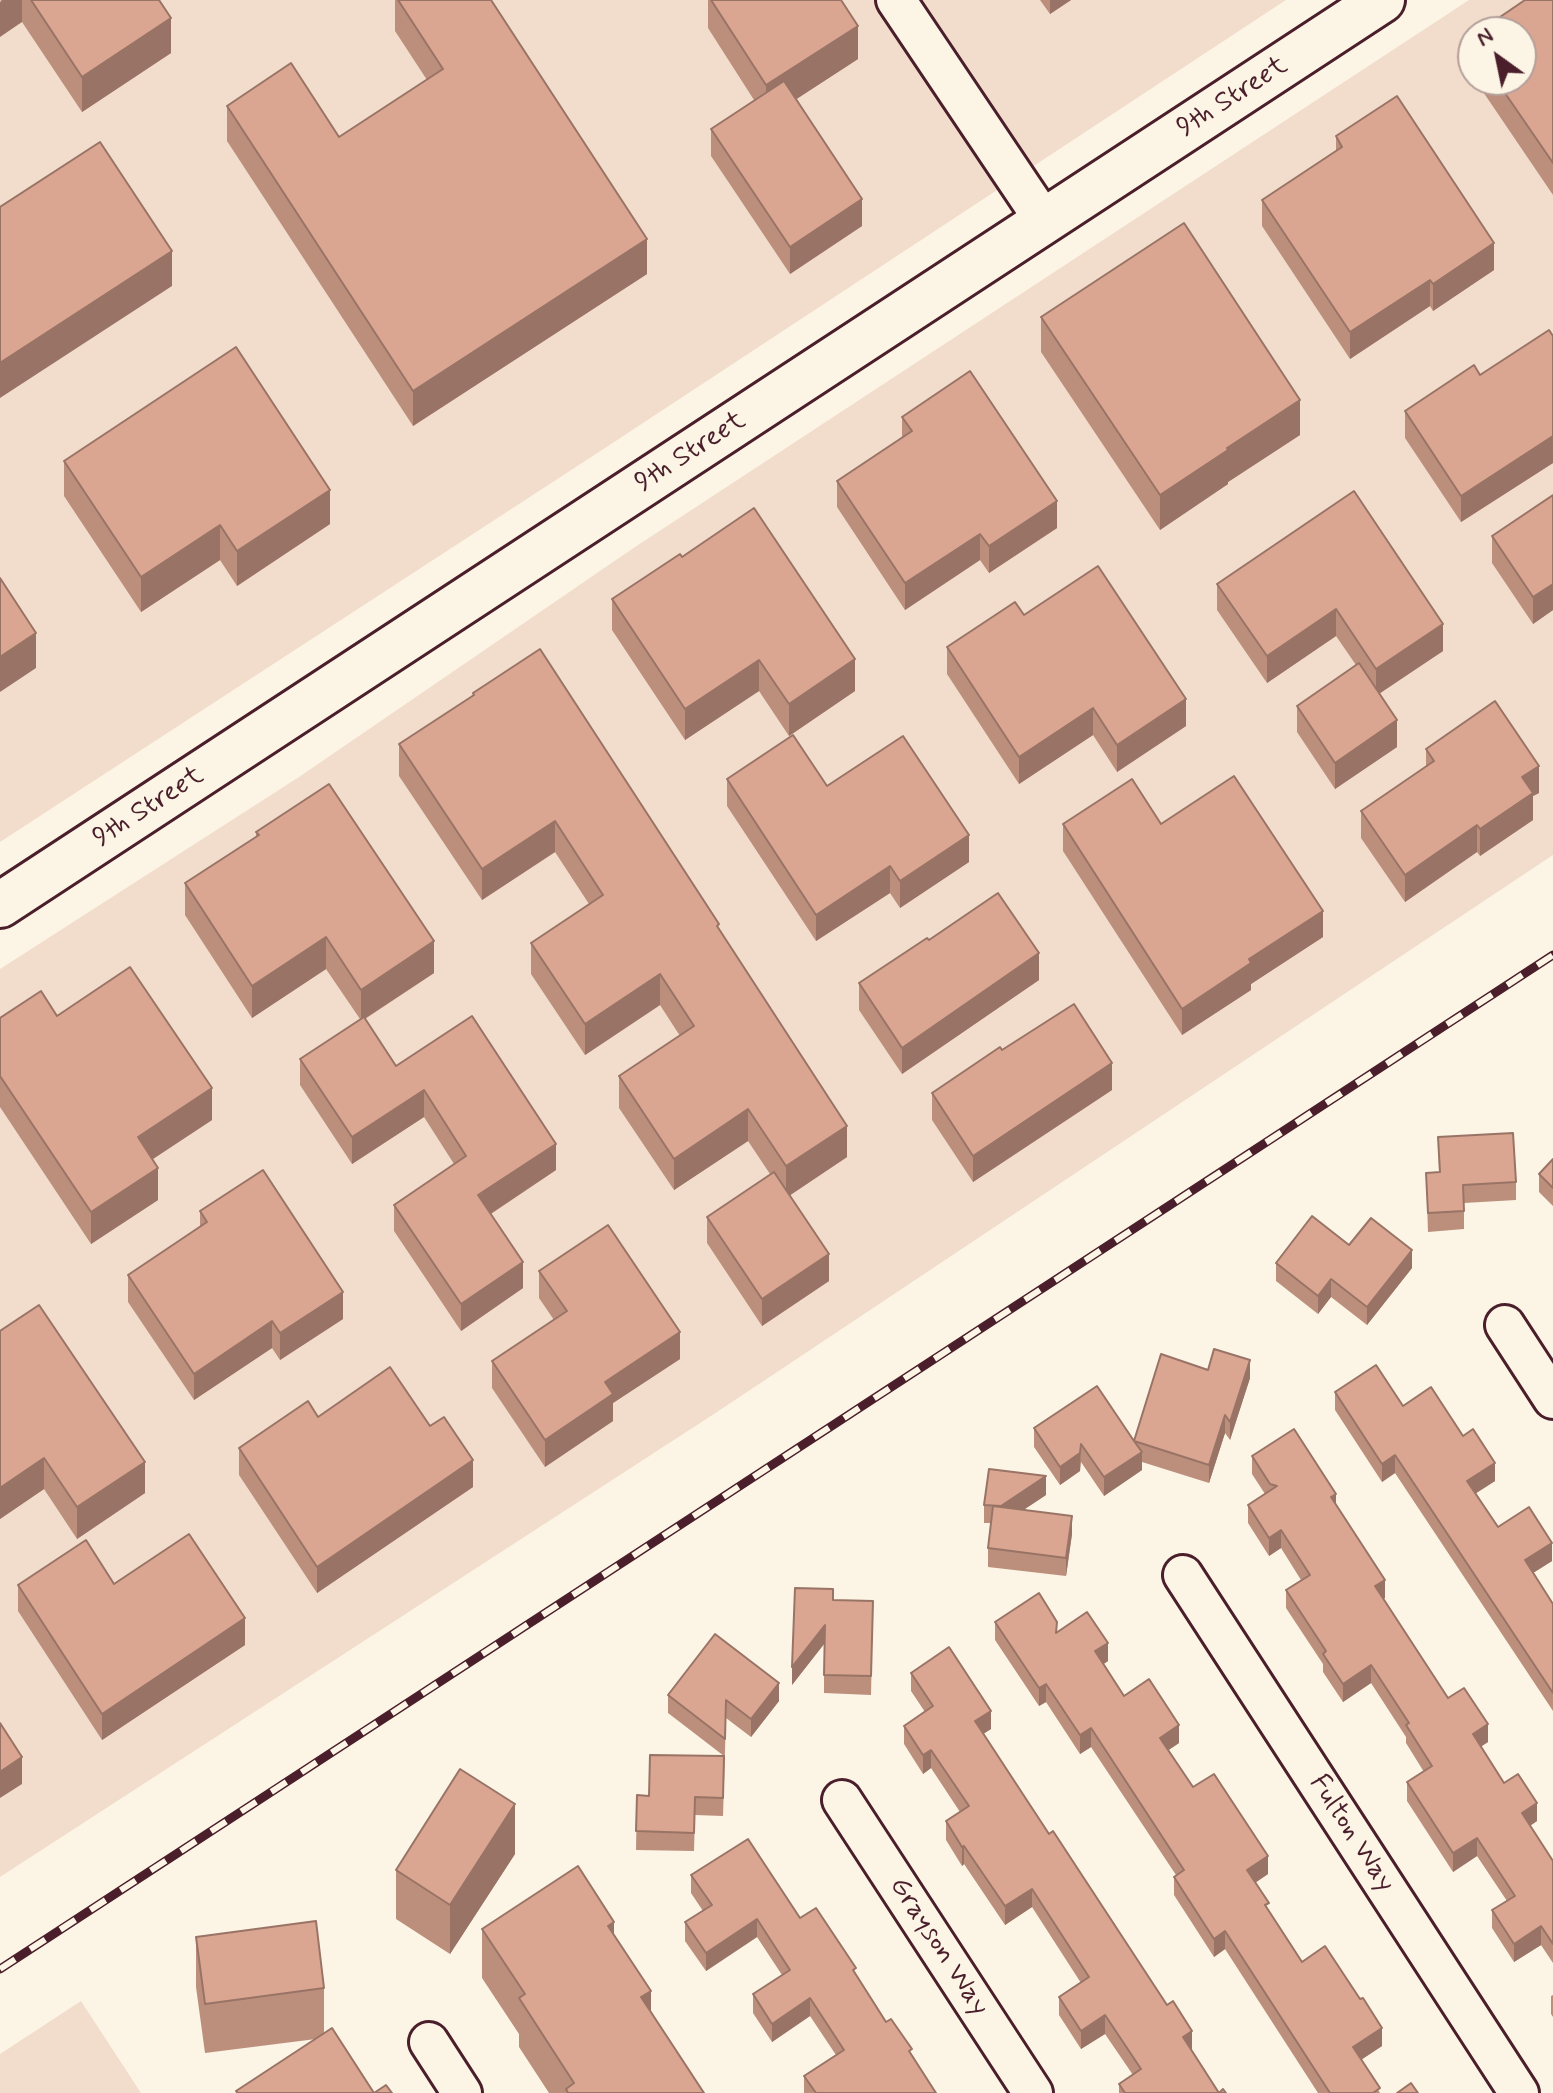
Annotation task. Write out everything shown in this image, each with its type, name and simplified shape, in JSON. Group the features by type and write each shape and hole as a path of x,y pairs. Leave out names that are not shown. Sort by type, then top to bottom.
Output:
{"street":[{"path":"896,0 1045,222"},
{"name":"9th Street","path":"0,905 1382,0"},
{"path":"1505,1325 1553,1399"},
{"name":"Fulton Way","path":"1183,1575 1519,2093"},
{"name":"Grayson Way","path":"842,1800 1033,2093"},
{"path":"429,2042 462,2093"}],"shaded area":[{"path":"0,0 1286,0 0,842"},
{"path":"1469,0 1553,0 1553,855 714,1414 0,1877 0,969 299,777 635,547"},
{"path":"81,2001 141,2093 0,2093 0,2054"}],"building":[{"path":"31,0 159,0 171,18 82,77"},
{"path":"398,0 491,0 647,239 413,391 227,106 291,63 339,137 443,69"},
{"path":"711,0 841,0 858,26 766,85"},
{"path":"1525,0 1553,0 1553,163 1507,96 1537,96 1537,16 1502,16"},
{"path":"784,81 862,199 790,247 711,129"},
{"path":"1397,96 1494,243 1433,284 1430,280 1350,332 1262,200 1342,147 1336,136"},
{"path":"100,142 172,251 0,363 0,207"},
{"path":"1184,223 1300,400 1160,495 1041,317"},
{"path":"1549,330 1553,336 1553,436 1461,496 1405,411 1474,365 1480,375"},
{"path":"236,347 330,490 237,551 220,525 141,577 64,461"},
{"path":"970,371 1057,501 989,546 980,534 905,583 837,481 912,431 902,417"},
{"path":"1354,491 1443,624 1376,669 1336,609 1267,656 1217,584"},
{"path":"1553,495 1553,584 1533,597 1492,536"},
{"path":"754,508 855,659 789,704 759,660 685,709 612,599 680,554 682,557"},
{"path":"1098,566 1186,699 1117,745 1093,708 1019,757 947,647 1015,602 1024,615"},
{"path":"0,578 36,633 0,657"},
{"path":"540,649 847,1126 786,1166 748,1109 674,1159 619,1076 694,1026 660,974 585,1024 531,943 603,895 555,821 482,869 399,744"},
{"path":"1359,663 1397,720 1335,763 1297,706"},
{"path":"1495,701 1539,766 1522,777 1533,793 1480,829 1477,825 1405,875 1361,811 1434,761 1426,749"},
{"path":"793,735 827,786 903,736 969,835 900,881 890,866 816,915 727,779"},
{"path":"1234,776 1323,911 1249,959 1251,963 1182,1009 1063,824 1132,779 1161,824"},
{"path":"329,784 434,941 361,990 326,937 252,986 185,883"},
{"path":"998,893 1039,953 902,1048 859,983"},
{"path":"130,967 212,1088 138,1137 158,1168 91,1212 0,1076 0,1018 41,991 57,1016"},
{"path":"1074,1004 1112,1063 973,1156 932,1093 1000,1047 1002,1050"},
{"path":"472,1016 556,1144 478,1195 523,1262 461,1304 394,1205 466,1156 424,1090 352,1137 300,1059 364,1017 396,1066"},
{"path":"1513,1133 1516,1182 1463,1185 1464,1211 1428,1213 1426,1173 1440,1172 1438,1137"},
{"path":"1553,1159 1553,1188 1539,1174"},
{"path":"263,1170 343,1292 280,1333 272,1321 194,1374 128,1275 207,1222 200,1211"},
{"path":"774,1172 829,1254 762,1299 707,1217"},
{"path":"1312,1216 1349,1245 1371,1218 1412,1250 1367,1307 1331,1279 1318,1296 1276,1263"},
{"path":"608,1225 680,1332 605,1382 613,1394 545,1440 492,1361 567,1311 539,1271"},
{"path":"39,1305 145,1462 77,1507 44,1458 0,1488 0,1331"},
{"path":"1214,1349 1250,1360 1230,1422 1225,1415 1209,1465 1134,1441 1161,1354 1208,1370"},
{"path":"1376,1365 1403,1406 1431,1387 1463,1436 1473,1429 1495,1463 1467,1481 1498,1527 1529,1507 1552,1543 1525,1560 1553,1604 1553,1693 1395,1455 1382,1464 1335,1392"},
{"path":"390,1367 430,1426 444,1417 473,1460 317,1567 239,1448 308,1401 318,1417"},
{"path":"1097,1386 1142,1452 1104,1477 1081,1444 1080,1453 1060,1467 1034,1428"},
{"path":"1294,1429 1336,1494 1331,1497 1385,1580 1375,1586 1448,1698 1464,1688 1488,1724 1473,1734 1504,1783 1518,1774 1537,1803 1522,1813 1553,1861 1553,1944 1541,1926 1514,1944 1492,1910 1515,1896 1477,1838 1453,1853 1407,1782 1432,1766 1406,1725 1409,1723 1371,1665 1343,1684 1323,1654 1326,1651 1286,1590 1310,1575 1281,1530 1269,1538 1248,1505 1277,1486 1270,1484 1252,1456"},
{"path":"989,1469 1046,1476 1001,1506 984,1505"},
{"path":"993,1506 1072,1516 1066,1558 988,1548"},
{"path":"189,1534 245,1618 102,1714 18,1585 86,1540 114,1584"},
{"path":"795,1588 833,1589 833,1600 873,1601 871,1676 824,1675 825,1625 792,1667"},
{"path":"1039,1593 1057,1622 1056,1633 1087,1612 1108,1643 1095,1651 1124,1696 1149,1679 1179,1725 1160,1738 1193,1787 1214,1774 1268,1856 1247,1870 1269,1903 1265,1905 1302,1962 1325,1946 1382,2028 1353,2047 1380,2088 1373,2093 1330,2093 1225,1931 1214,1939 1174,1877 1184,1870 1091,1728 1080,1735 1046,1684 1039,1688 995,1622"},
{"path":"715,1634 779,1683 751,1719 726,1700 725,1739 668,1695"},
{"path":"949,1647 991,1711 975,1721 1049,1834 1053,1831 1167,2005 1173,2001 1192,2031 1183,2037 1219,2093 1125,2093 1119,2084 1141,2069 1105,2015 1081,2031 1059,1997 1089,1977 1032,1889 1005,1906 946,1821 969,1806 931,1750 923,1755 904,1726 933,1706 911,1673"},
{"path":"0,1723 22,1757 0,1772"},
{"path":"650,1755 724,1756 723,1798 695,1797 694,1833 636,1831 637,1795 649,1796"},
{"path":"460,1769 515,1804 450,1905 396,1870"},
{"path":"748,1839 800,1918 816,1908 856,1968 853,1970 886,2022 891,2019 912,2049 909,2051 936,2093 816,2093 804,2076 844,2050 810,1998 772,2024 753,1994 790,1970 757,1919 706,1953 685,1922 712,1905 691,1875"},
{"path":"578,1866 614,1922 608,1926 651,1991 641,1997 704,2093 568,2093 566,2089 574,2083 519,1998 525,1994 482,1929"},
{"path":"316,1921 324,1988 205,2004 196,1937"},
{"path":"332,2028 374,2093 236,2091"},
{"path":"1411,2083 1418,2093 1397,2093"},
{"path":"386,2085 392,2093 374,2093"}],"railway":[{"path":"0,1969 1553,955"}]}
